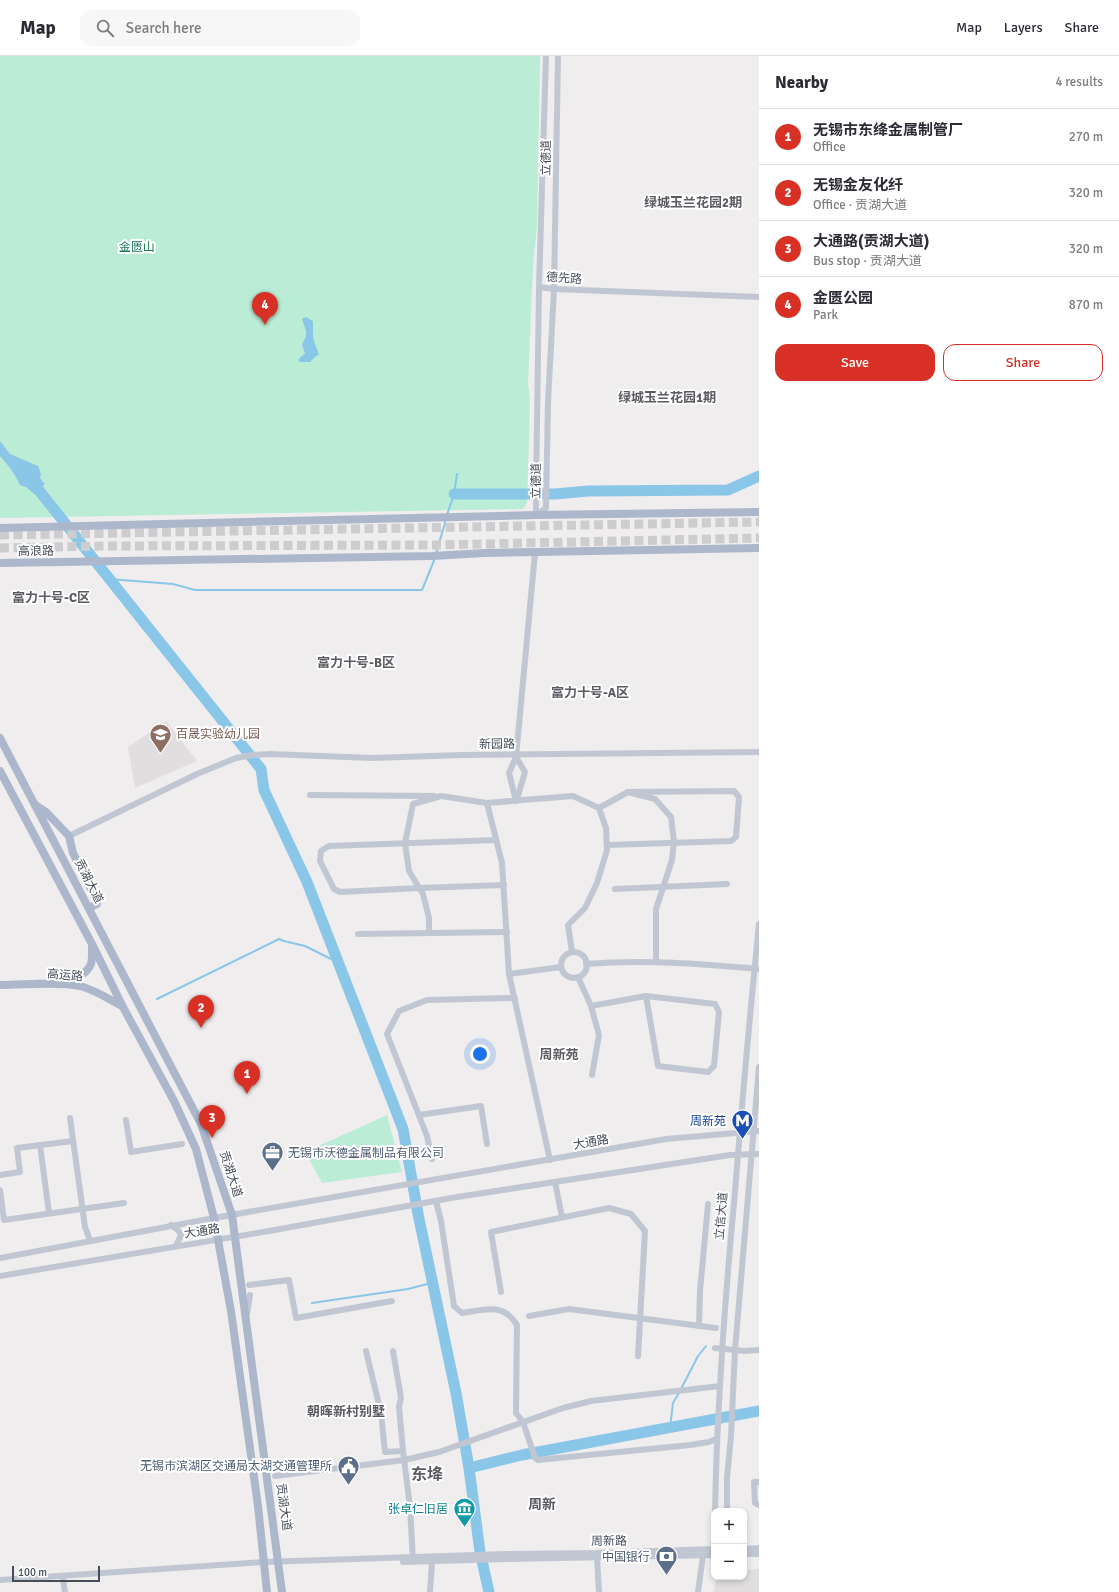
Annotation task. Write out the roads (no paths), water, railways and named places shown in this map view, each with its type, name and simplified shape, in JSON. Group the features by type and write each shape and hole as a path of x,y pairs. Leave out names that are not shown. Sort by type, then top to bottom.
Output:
{"main road":[{"path":"0,528 536,515 759,512"},
{"name":"高浪路","path":"0,563 435,556 484,553 759,548"},
{"name":"贡湖大道","path":"0,738 201,1124 232,1215 282,1592"},
{"path":"0,771 92,944 123,1007 174,1101 196,1149 214,1218 230,1311 258,1506 267,1592"},
{"path":"36,805 46,812 69,837 73,853 97,901 97,904 89,908"},
{"name":"高运路","path":"0,984 67,982 81,976 90,967 92,944"},
{"name":"高运路","path":"0,984 66,984 81,987 107,998 123,1007"}],"street":[{"name":"立德道","path":"536,515 539,287 546,56"},
{"name":"立德道","path":"536,515 546,508 547,498 548,402 554,288 558,56"},
{"name":"德先路","path":"539,287 759,295"},
{"path":"516,801 509,773 516,756 535,553"},
{"name":"新园路","path":"69,837 201,774 236,759 270,755 372,760 516,756 759,753"},
{"path":"516,756 525,772 516,801"},
{"path":"599,808 628,792 734,791 739,797 736,837 731,841 607,845"},
{"path":"628,792 655,799 671,817 674,842 672,860 656,909 656,962"},
{"path":"310,795 440,796 487,803 574,796 599,808 606,828 607,850 597,883 585,908 568,925 572,952"},
{"path":"429,933 429,918 423,894 409,871 405,843 413,804 440,796"},
{"path":"487,803 502,863 509,974 550,1160"},
{"path":"496,840 329,846 321,851 320,861 334,889 340,892 504,886"},
{"path":"616,889 727,884"},
{"name":"立信大道","path":"715,1508 716,1439 722,1349 740,1132 757,968 759,924"},
{"path":"358,934 507,932"},
{"path":"572,952 583,956 586,964 584,972 578,977 569,977 561,967 562,959 572,952"},
{"path":"586,964 656,962 757,968"},
{"path":"509,974 561,967"},
{"path":"578,977 591,1006 599,1035 592,1075"},
{"path":"591,1006 646,996 715,1004 719,1012 714,1066 708,1072 658,1066 646,996"},
{"path":"432,1159 427,1136 387,1034 399,1011 427,1000 515,998"},
{"path":"727,1508 727,1478 731,1436 735,1350 756,1154 759,1068"},
{"path":"419,1115 482,1106 487,1144"},
{"path":"70,1118 85,1227 90,1240"},
{"path":"126,1120 131,1152 182,1144"},
{"name":"大通路","path":"0,1258 171,1225 666,1140 756,1131"},
{"path":"0,1175 20,1172 16,1148 73,1140"},
{"path":"40,1145 49,1213"},
{"path":"716,1439 690,1446 538,1460 535,1458 523,1422 516,1413 517,1325 506,1311 496,1309 462,1313 454,1306 441,1221 433,1201 738,1154 756,1154"},
{"path":"555,1182 562,1217"},
{"path":"0,1190 4,1220 124,1203"},
{"name":"大通路","path":"0,1276 433,1201"},
{"path":"699,1326 700,1291 708,1204"},
{"path":"501,1292 491,1232 609,1208 631,1214 645,1231 638,1356"},
{"path":"171,1225 178,1230 181,1235 176,1246"},
{"path":"249,1285 289,1280 296,1318 392,1301"},
{"path":"246,1320 250,1295"},
{"path":"529,1316 569,1309 716,1328"},
{"path":"715,1348 759,1350"},
{"path":"366,1351 380,1413 385,1452 403,1451"},
{"path":"393,1351 401,1398 399,1406 410,1507 413,1560"},
{"path":"275,1476 404,1460 439,1452 563,1408 590,1401 720,1386"},
{"path":"759,1482 754,1482 755,1503 759,1505"},
{"path":"747,1549 759,1548"},
{"name":"周新路","path":"505,1556 711,1549"},
{"path":"747,1554 759,1554"},
{"name":"周新路","path":"505,1556 597,1558 711,1555"},
{"path":"0,1582 279,1563 505,1556"},
{"path":"698,1592 703,1556"},
{"path":"413,1560 432,1562 459,1558"},
{"path":"597,1558 598,1592"},
{"path":"430,1592 432,1562"},
{"path":"0,1582 63,1579 264,1564"},
{"path":"63,1579 65,1592"}],"water":[{"path":"306,317 313,321 313,338 319,355 310,362 300,362 298,360 305,353 302,345 306,336 306,331 302,319"},
{"path":"0,441 10,454 38,466 41,474 40,478 45,484 34,494 26,487 20,485 12,470 0,456"}],"waterway":[{"path":"447,515 454,494 457,474"},
{"path":"454,494 555,494 588,491 728,490 759,476"},
{"path":"29,478 261,769 264,790 307,882 403,1129 418,1214 456,1393 469,1468 480,1552 489,1592"},
{"path":"436,554 446,519"},
{"path":"109,579 173,584 195,590 422,590 435,558"},
{"path":"157,999 279,939 305,946 337,962"},
{"path":"312,1303 408,1289 431,1283"},
{"path":"681,1389 698,1356 706,1346"},
{"path":"670,1428 673,1403 679,1393"},
{"path":"469,1468 522,1455 759,1411"}],"tunnel":[{"path":"0,535 759,522"},
{"path":"0,548 107,546 435,545 759,538"}],"place":[{"name":"金匮公园","path":"265,325"},
{"name":"百晟实验幼儿园","path":"160,754"},
{"name":"无锡金友化纤","path":"201,1028"},
{"name":"无锡市东绛金属制管厂","path":"247,1094"},
{"name":"大通路(贡湖大道)","path":"212,1138"},
{"name":"周新苑","path":"742,1140"},
{"name":"无锡市沃德金属制品有限公司","path":"272,1172"},
{"name":"无锡市滨湖区交通局太湖交通管理所","path":"348,1486"},
{"name":"张卓仁旧居","path":"464,1528"},
{"name":"中国银行","path":"666,1576"}],"district":[{"name":"绿城玉兰花园2期","path":"693,202"},
{"name":"绿城玉兰花园1期","path":"667,397"},
{"name":"富力十号-C区","path":"51,597"},
{"name":"富力十号-B区","path":"356,662"},
{"name":"富力十号-A区","path":"590,692"},
{"name":"周新苑","path":"559,1054"},
{"name":"朝晖新村别墅","path":"346,1411"},
{"name":"东鿍","path":"427,1474"},
{"name":"周新","path":"542,1504"}],"park label":[{"name":"金匮山","path":"137,247"}]}
